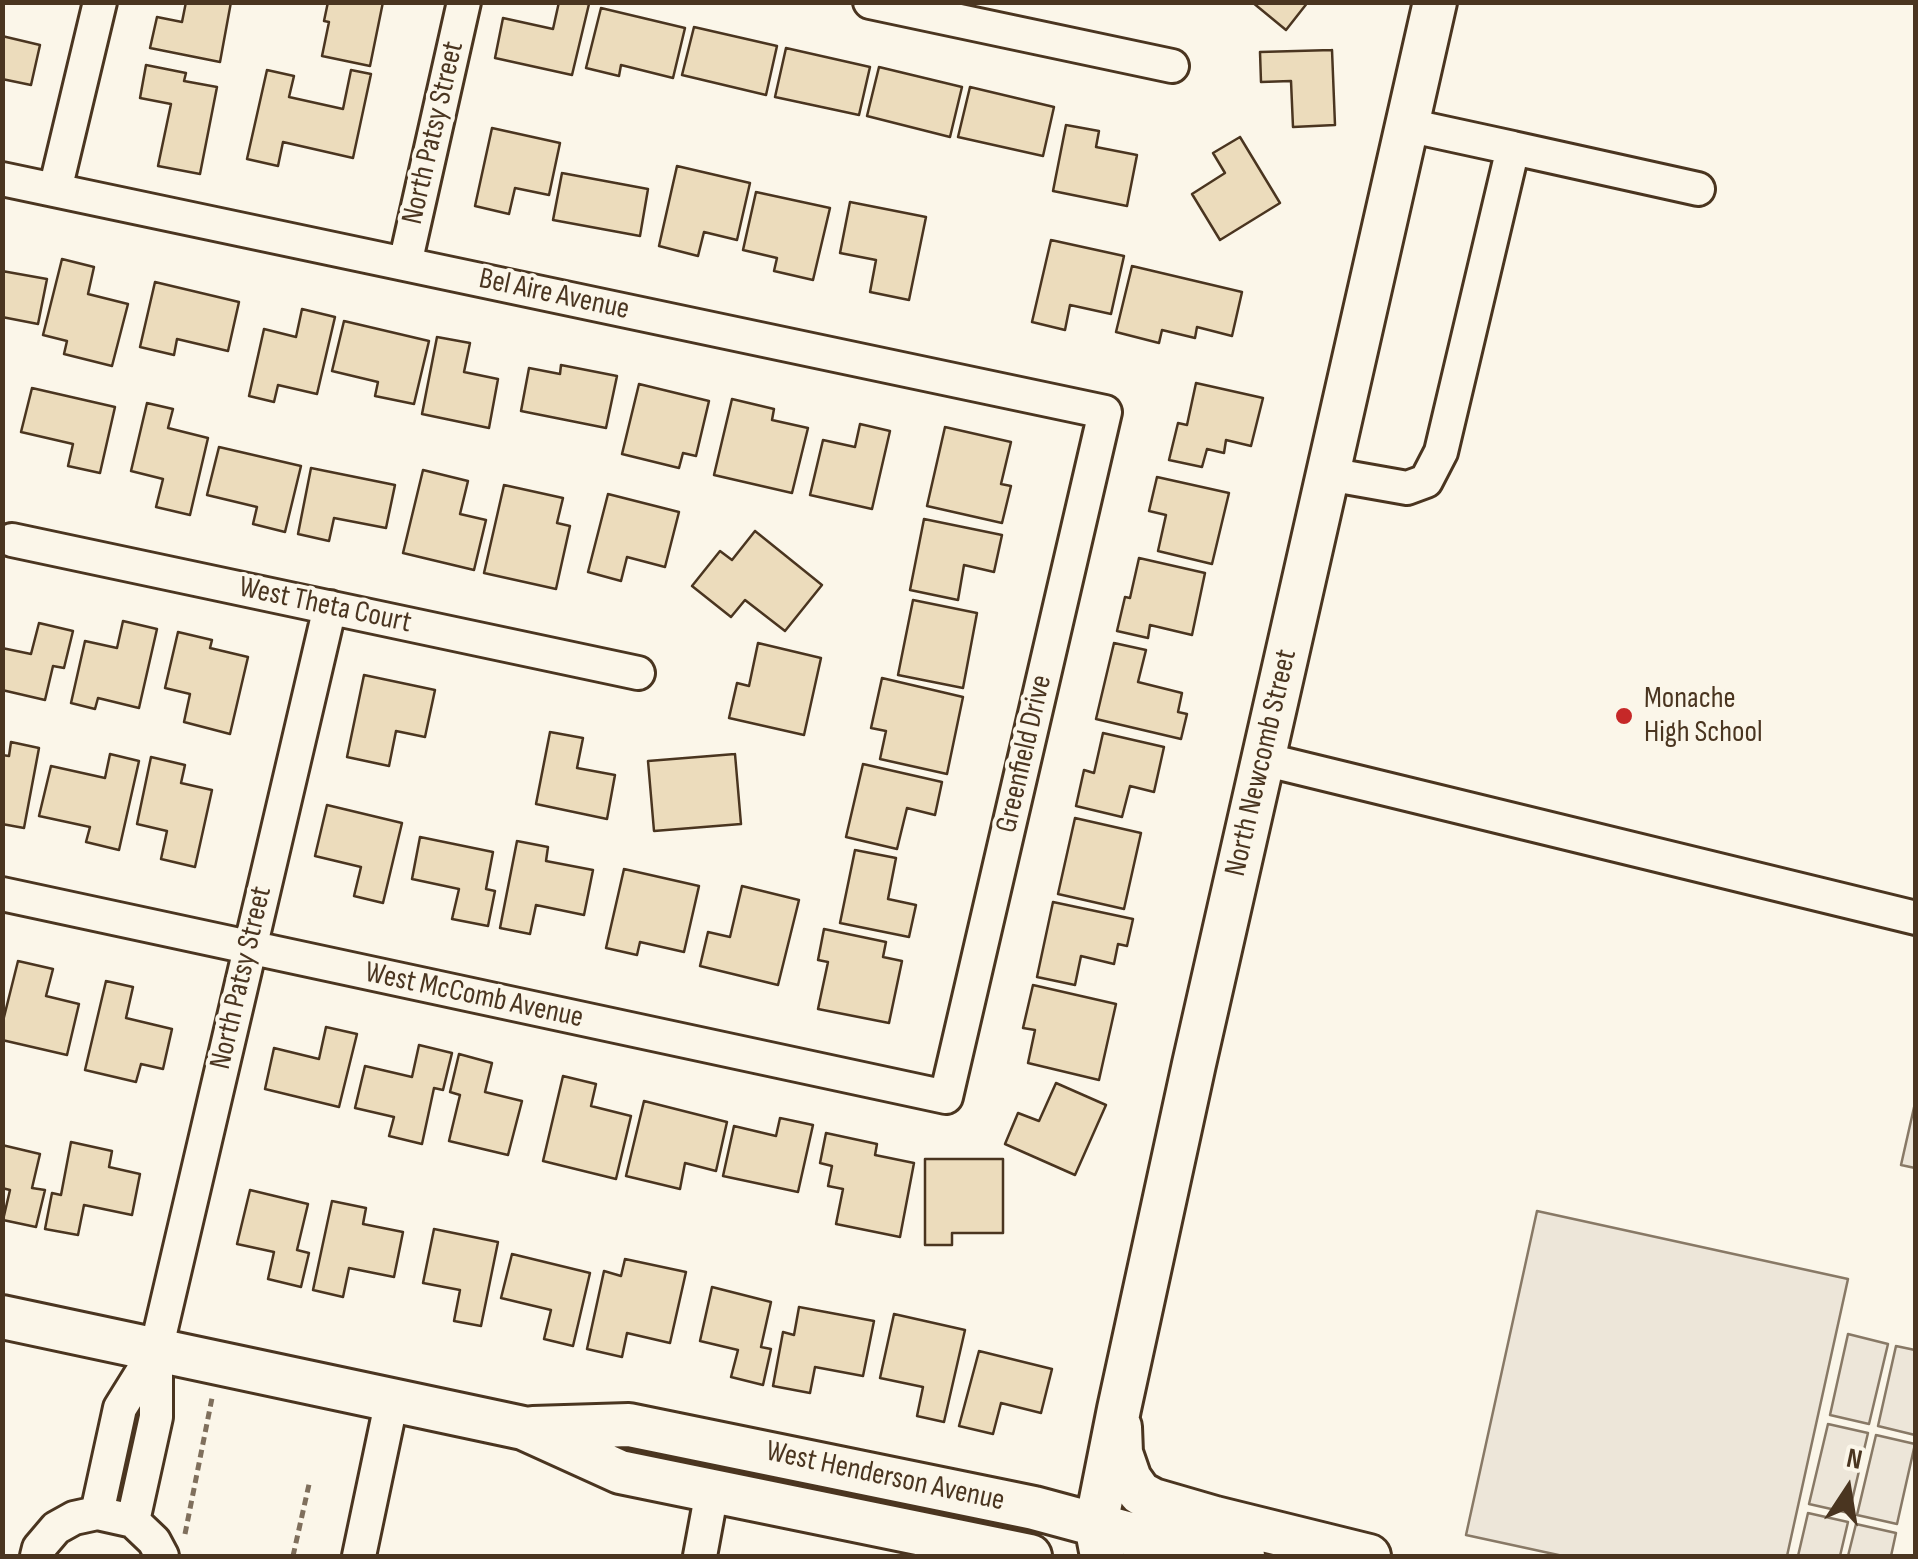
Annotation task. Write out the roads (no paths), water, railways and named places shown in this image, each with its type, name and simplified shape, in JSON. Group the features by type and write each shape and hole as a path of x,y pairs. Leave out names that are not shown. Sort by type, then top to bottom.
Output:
{"main road":[{"name":"North Newcomb Street","path":"1099,1541 1118,1409 1435,2"},
{"name":"West Henderson Avenue","path":"2,1317 522,1428 620,1472 712,1491 904,1544 1030,1556"},
{"path":"1118,1409 1121,1453 1130,1479 1140,1493 1215,1518 1370,1556"},
{"name":"West Henderson Avenue","path":"522,1428 629,1425 1034,1508 1099,1541 1145,1538 1243,1556"},
{"path":"1068,1556 1099,1541"}],"street":[{"path":"55,190 100,2"},
{"name":"North Patsy Street","path":"405,264 464,2"},
{"path":"870,2 1172,66"},
{"path":"1408,126 1698,189"},
{"path":"1328,474 1408,488 1426,481 1441,452 1513,148"},
{"name":"Bel Aire Avenue","path":"2,178 1105,412"},
{"name":"Greenfield Drive","path":"946,1097 1105,412"},
{"name":"West Theta Court","path":"12,540 638,672"},
{"name":"North Patsy Street","path":"156,1350 330,607"},
{"path":"1263,759 1916,918"},
{"name":"West McComb Avenue","path":"2,894 946,1097"},
{"path":"97,1512 120,1408 156,1350"},
{"path":"134,1521 156,1416 156,1350"},
{"path":"359,1556 392,1400"},
{"path":"700,1556 712,1491"},
{"path":"37,1556 56,1528 97,1512 134,1521 154,1541 174,1547"}],"place":[{"name":"Monache High School","path":"1624,716"}]}
